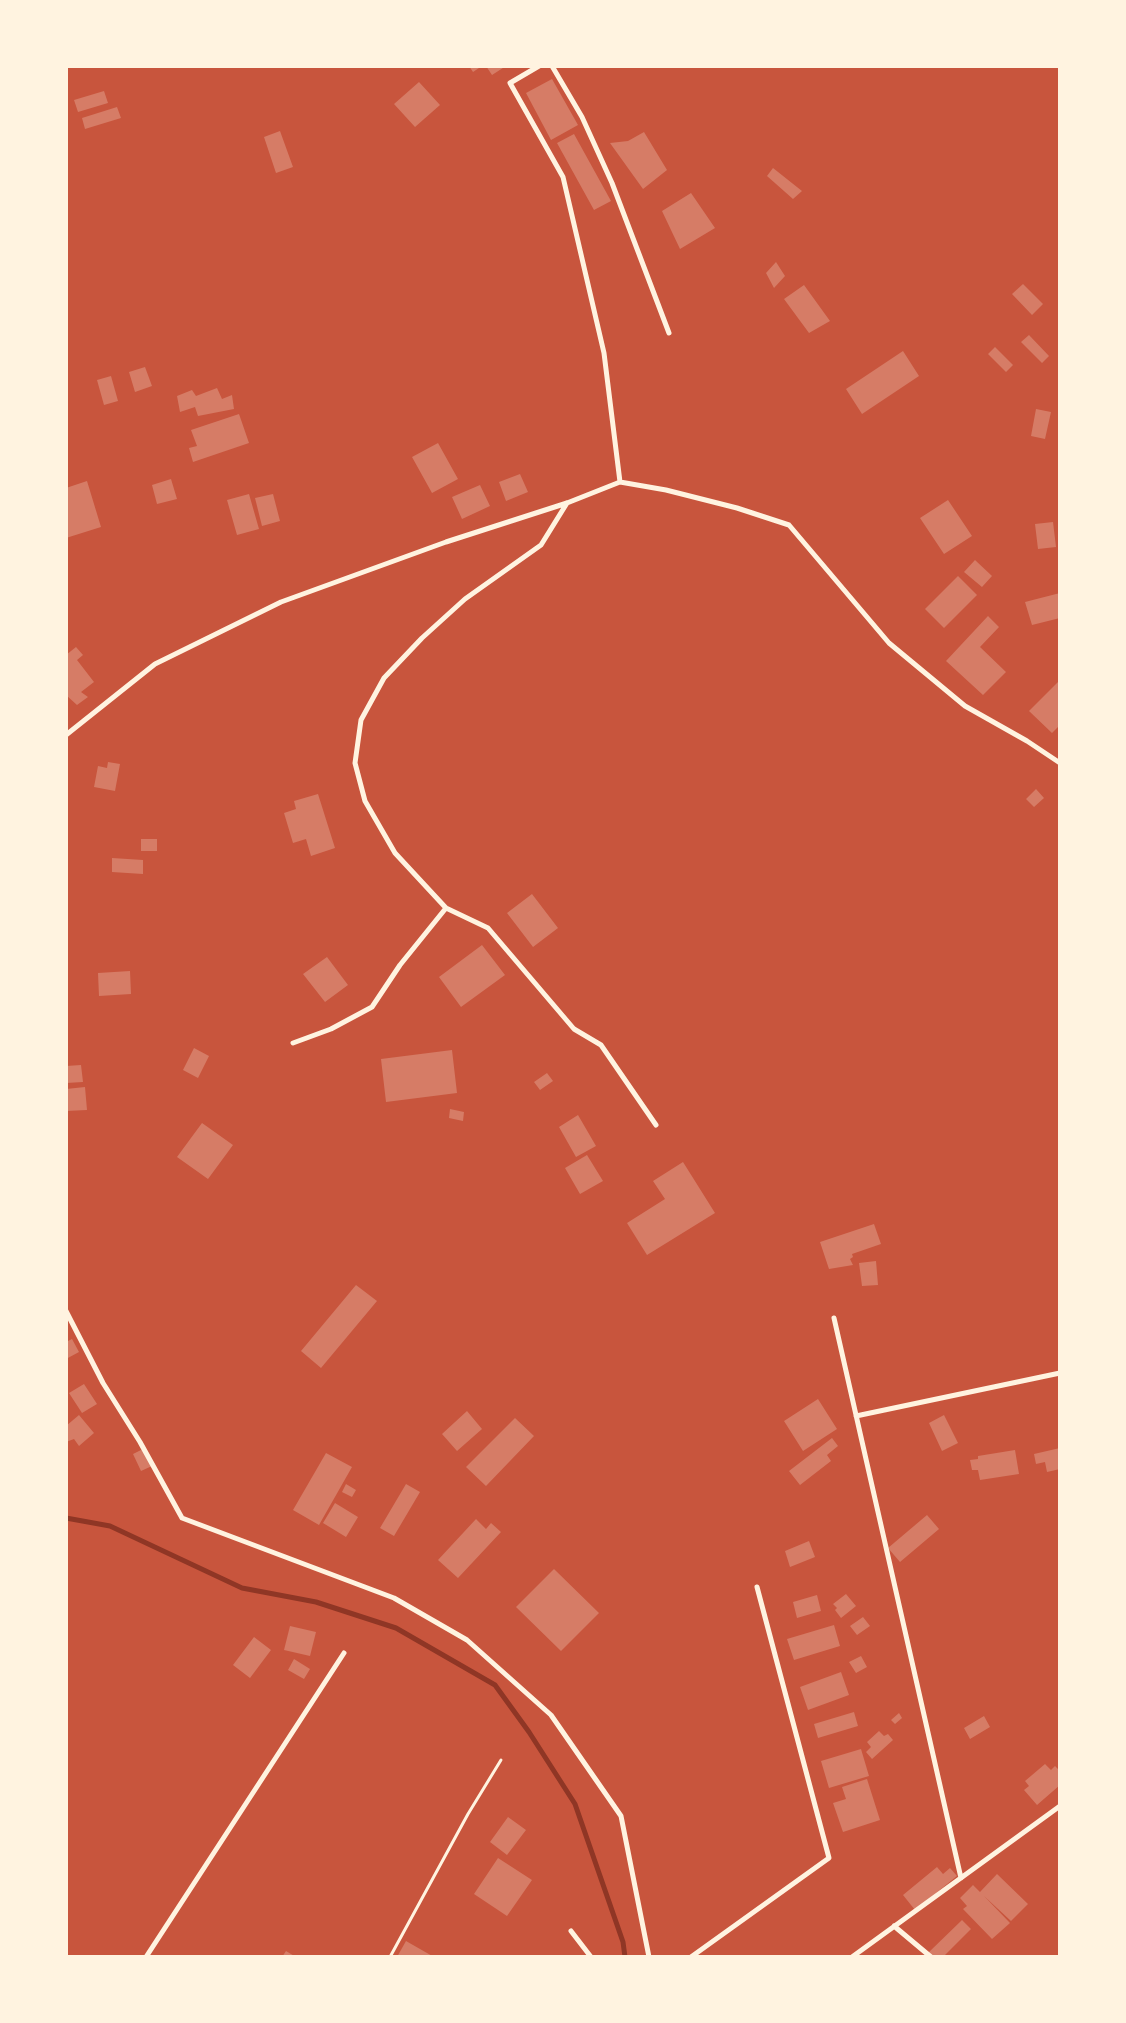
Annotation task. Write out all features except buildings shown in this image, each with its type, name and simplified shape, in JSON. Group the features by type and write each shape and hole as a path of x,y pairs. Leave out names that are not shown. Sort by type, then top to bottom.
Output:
{"street":[{"path":"539,66 510,83 563,177 604,352 620,482"},
{"path":"552,66 582,117 604,167 669,333"},
{"path":"66,735 155,664 281,602 446,542 567,503 620,482 666,490 737,508 789,525 889,643 965,706 1027,741 1060,764"},
{"path":"567,503 541,545 465,599 422,638 384,678 361,720 355,763 365,801 395,853 446,908 488,928 574,1029 601,1045 656,1125"},
{"path":"293,1042 331,1029 372,1007 400,965 446,908"},
{"path":"66,1311 103,1383 140,1442 182,1518 394,1598 467,1640 551,1715 622,1816 649,1957"},
{"path":"834,1318 961,1878"},
{"path":"856,1416 1060,1372"},
{"path":"691,1957 829,1858 757,1587"},
{"path":"146,1957 344,1653"},
{"path":"852,1957 1060,1806"},
{"path":"894,1926 931,1957"},
{"path":"571,1931 591,1957"}],"path":[{"path":"390,1957 468,1814 501,1760"}],"waterway":[{"path":"66,1518 110,1526 242,1588 316,1602 396,1628 495,1685 529,1732 575,1804 623,1942 625,1957"}]}
